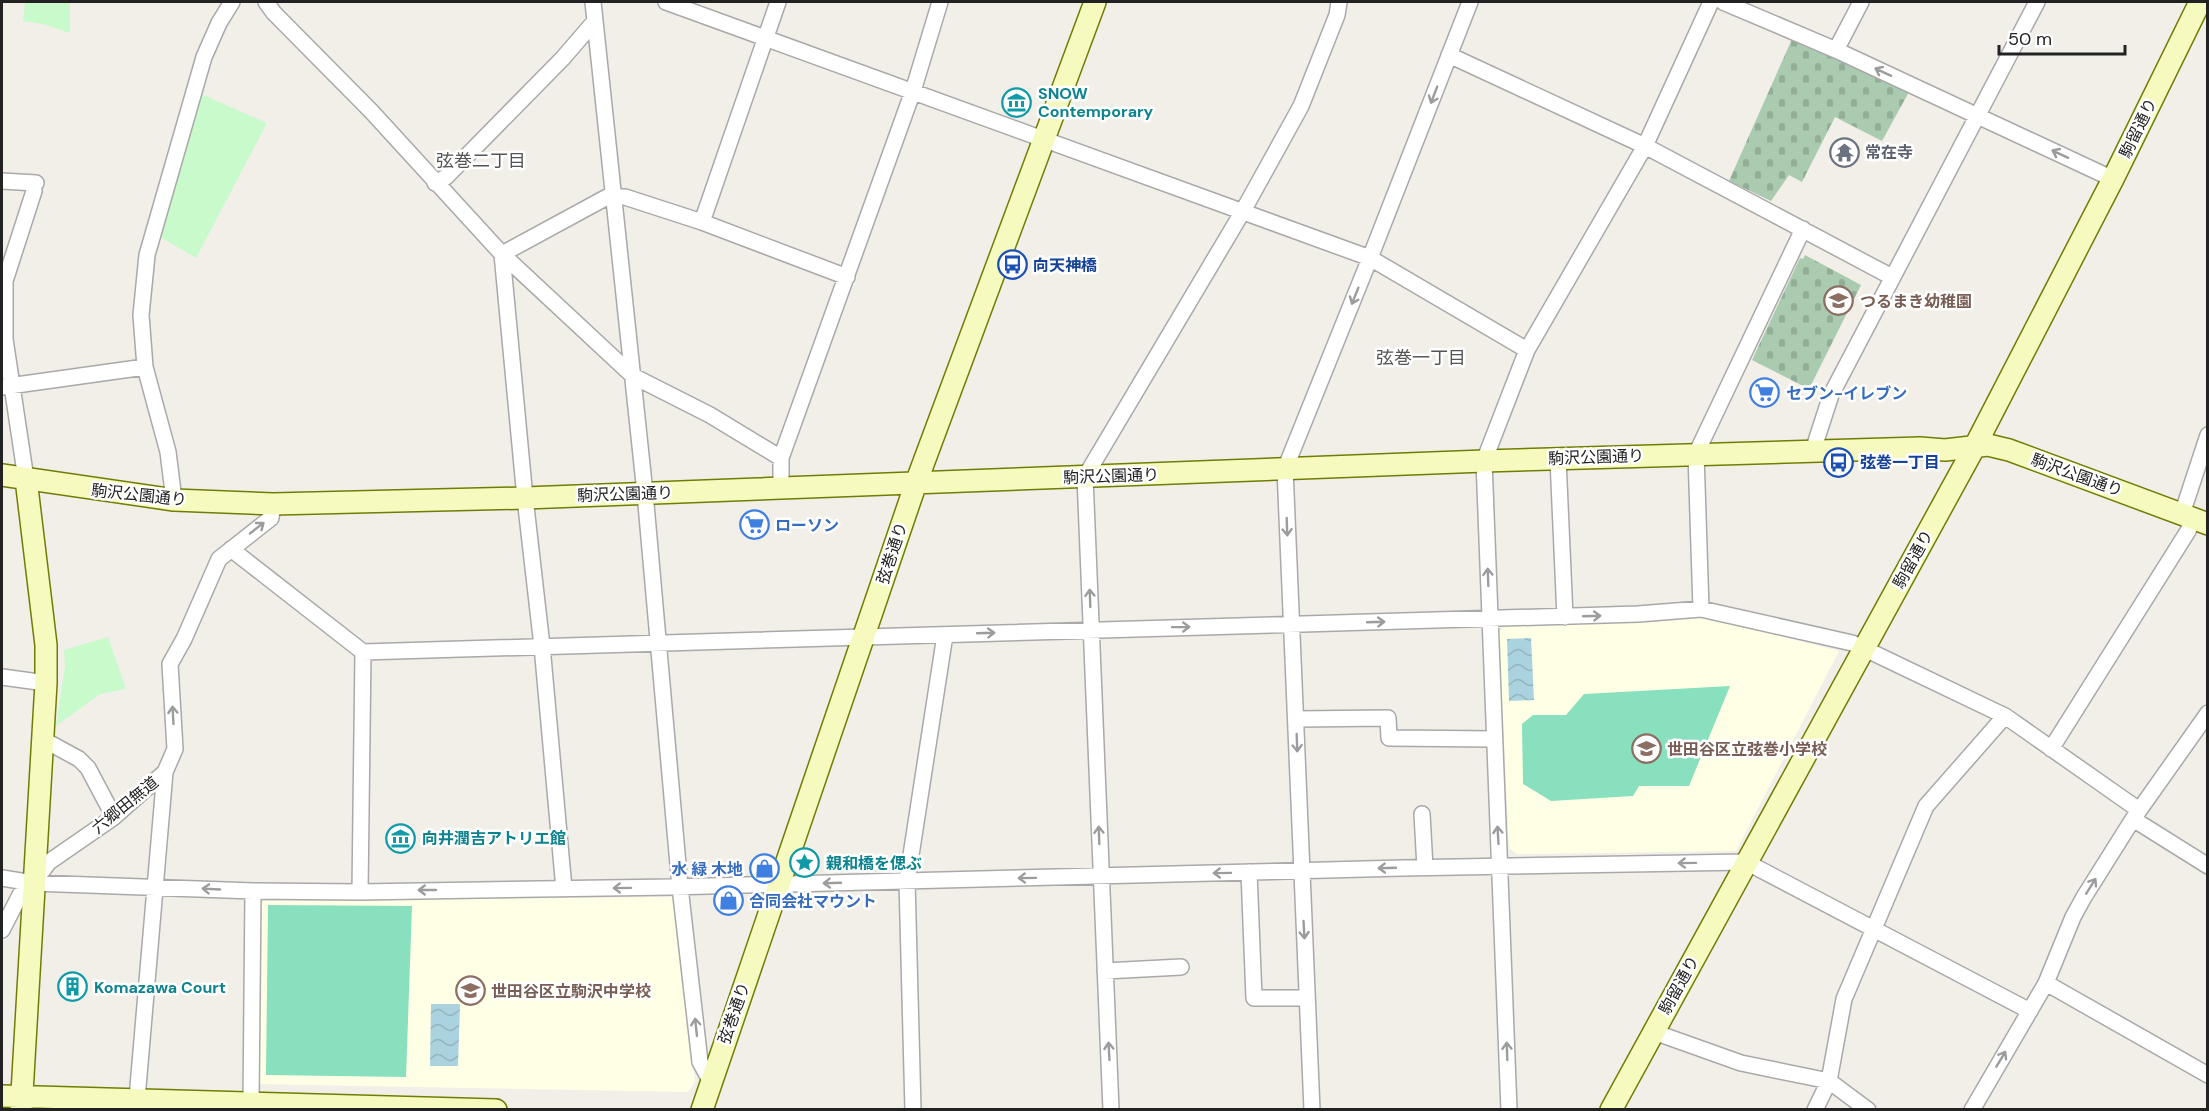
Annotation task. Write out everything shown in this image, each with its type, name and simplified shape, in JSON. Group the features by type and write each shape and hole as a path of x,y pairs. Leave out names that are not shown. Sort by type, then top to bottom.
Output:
{"street":[{"path":"174,500 168,452 145,367 141,315 147,255 201,67 219,23 232,2"},
{"path":"266,2 274,13 371,111 502,254 633,376 710,415 781,458"},
{"path":"593,2 645,493 680,887 700,1062 711,1082"},
{"path":"666,2 1370,258 1527,350"},
{"path":"702,222 778,2"},
{"path":"781,489 781,458 913,91 940,2"},
{"name":"弦巻通り","path":"702,1110 916,483 1095,2"},
{"path":"1111,1110 1085,477 1243,211 1301,106 1339,2"},
{"path":"1312,1110 1285,469 1470,2"},
{"path":"1509,1110 1484,461 1527,350 1645,147 1711,2"},
{"path":"1724,2 1836,50 2113,179"},
{"path":"1836,50 1860,2"},
{"path":"1816,450 1816,441 1831,395 2037,2"},
{"name":"駒留通り","path":"1611,1110 1974,448 2113,179 2200,2"},
{"path":"435,183 446,177 563,58 594,22"},
{"path":"1449,55 1645,147 1892,277"},
{"path":"2,181 35,187 4,281 5,339 7,387 26,479 46,645 44,740 15,1100 136,1105 251,1103 361,1108 496,1110"},
{"path":"502,254 609,196 625,196 702,222 847,277"},
{"path":"1701,609 1696,454 1803,229"},
{"path":"502,254 564,889"},
{"path":"7,387 145,367"},
{"path":"2051,749 2194,519 2208,435"},
{"name":"駒沢公園通り","path":"2,475 174,500 273,504 525,498 1484,461 1816,450 1974,448 1988,445 1999,447 2194,519"},
{"path":"1558,459 1564,617"},
{"name":"六郷田無道","path":"2,930 20,895 33,883 49,862 114,817 165,772 175,749 170,663 184,639 219,559 271,518 273,504"},
{"path":"231,549 363,652 1092,629 1638,615 1701,609 1852,644 2005,716 2208,866"},
{"path":"913,1110 907,881 945,635"},
{"path":"360,892 363,652"},
{"path":"2,676 46,683"},
{"path":"1972,1110 2046,983 2073,917 2136,815 2208,713"},
{"path":"1815,1110 1829,1082 1844,999 1926,806 2005,716"},
{"path":"1296,719 1388,718 1389,738 1494,739"},
{"path":"44,740 72,754 88,768 114,817"},
{"path":"136,1105 165,772"},
{"path":"1422,814 1425,868"},
{"path":"2,878 33,883 253,891 360,892 680,887 1746,862 2030,1011"},
{"path":"1249,872 1254,998 1307,998"},
{"path":"251,1103 253,891"},
{"path":"1105,971 1181,967"},
{"path":"2046,983 2208,1074"},
{"path":"1654,1032 1741,1063 1829,1082 1868,1110"}],"shaded area":[{"name":"世田谷区立弦巻小学校","path":"1705,617 1839,651 1736,851 1517,854 1509,848 1499,633 1506,623"},
{"name":"世田谷区立駒沢中学校","path":"673,897 695,1082 688,1092 254,1084 258,901"}],"green space":[{"path":"25,2 70,2 70,33 43,24 23,21"},
{"path":"1792,39 1841,58 1909,92 1882,141 1835,117 1802,182 1789,175 1771,201 1729,181"},
{"path":"201,94 267,123 196,258 157,235 173,193"},
{"path":"1805,255 1861,285 1809,389 1752,360 1800,258 1803,259"},
{"path":"108,637 126,689 100,694 56,726 65,666 64,650"},
{"path":"1730,686 1689,786 1639,786 1633,796 1551,801 1523,784 1522,724 1533,715 1566,715 1584,694"},
{"path":"268,905 412,906 406,1077 266,1075"}],"water":[{"path":"1531,638 1534,700 1509,701 1507,639"},
{"path":"431,1004 460,1004 458,1066 430,1066"}],"place":[{"name":"SNOW Contemporary","path":"1017,102"},
{"name":"常在寺","path":"1844,152"},
{"name":"向天神橋","path":"1012,265"},
{"name":"つるまき幼稚園","path":"1839,301"},
{"name":"セブン-イレブン","path":"1765,393"},
{"name":"弦巻一丁目","path":"1839,462"},
{"name":"ローソン","path":"754,525"},
{"name":"世田谷区立弦巻小学校","path":"1646,749"},
{"name":"向井潤吉アトリエ館","path":"401,838"},
{"name":"親和橋を偲ぶ","path":"805,863"},
{"name":"水 緑 木地","path":"764,869"},
{"name":"合同会社マウント","path":"728,901"},
{"name":"Komazawa Court","path":"73,987"},
{"name":"世田谷区立駒沢中学校","path":"470,991"}],"district":[{"name":"弦巻二丁目","path":"481,161"},
{"name":"弦巻一丁目","path":"1421,358"}]}
